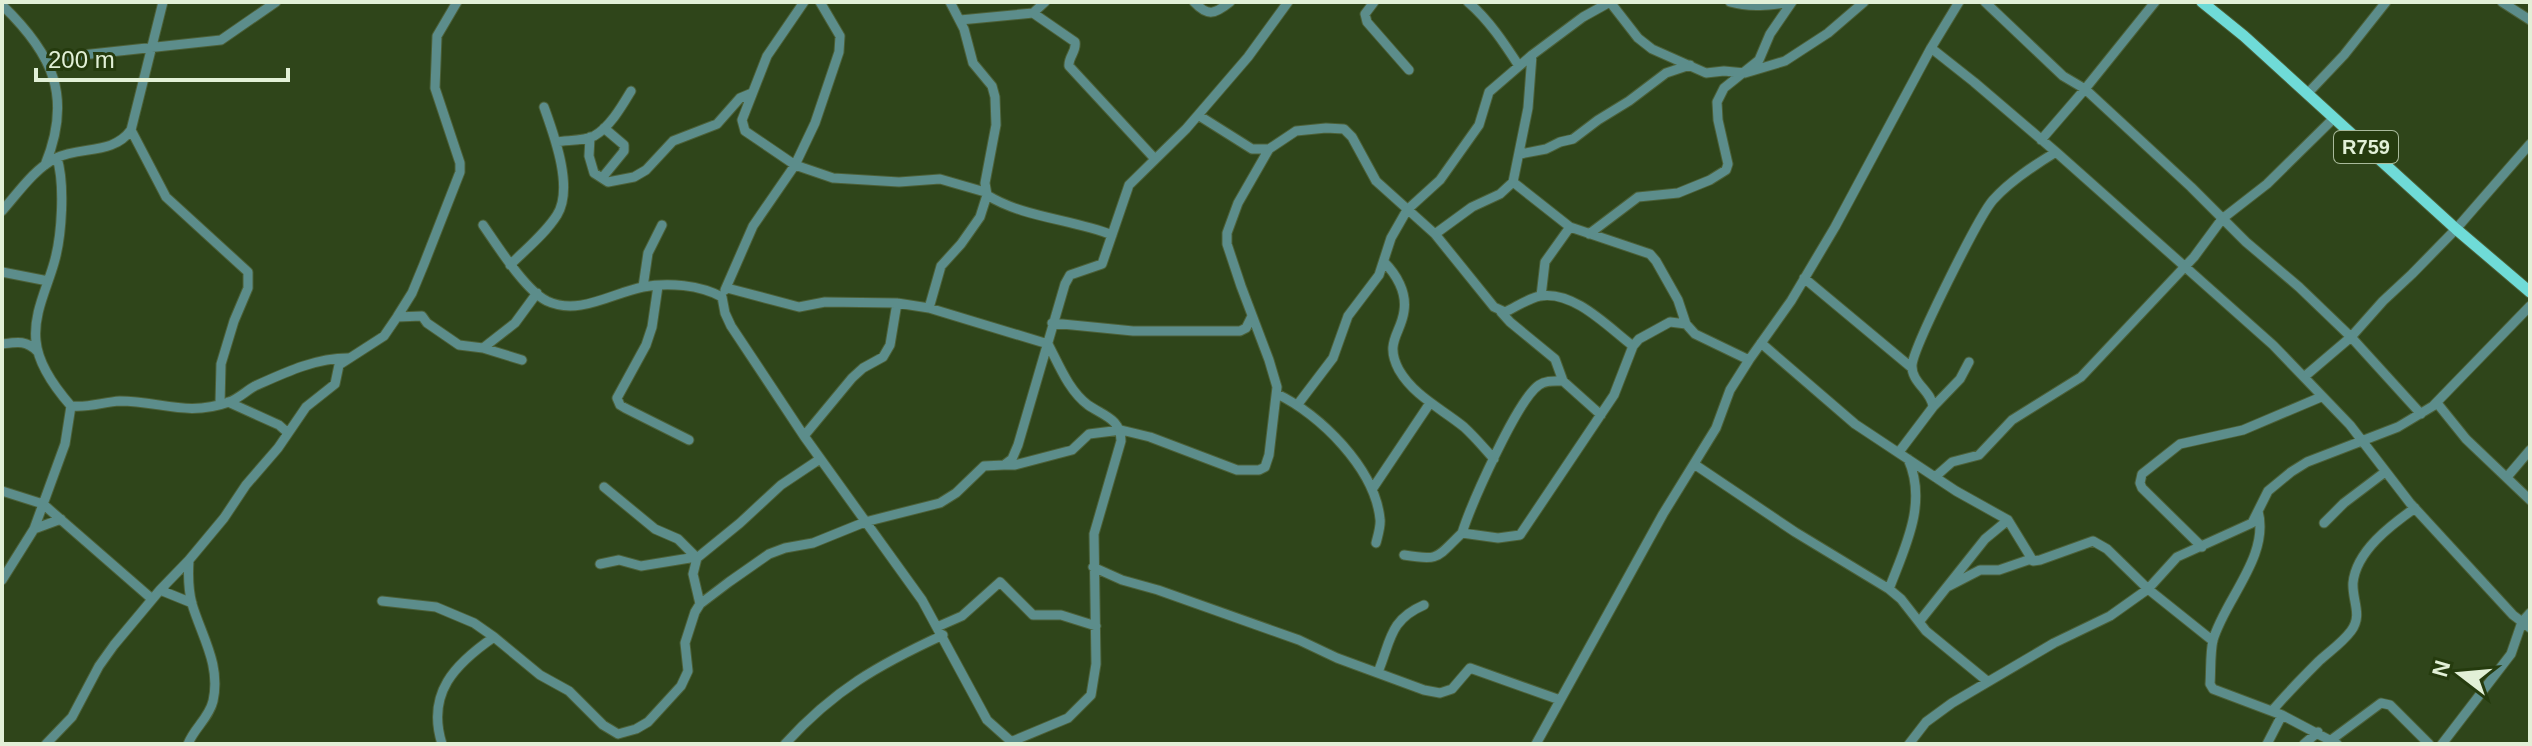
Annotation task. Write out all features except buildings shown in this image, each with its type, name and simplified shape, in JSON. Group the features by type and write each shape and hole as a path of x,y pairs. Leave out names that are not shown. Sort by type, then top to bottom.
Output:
{"main road":[{"name":"R759","path":"2202,2 2530,292"}],"street":[{"path":"2,211 45,165 73,152 112,146 125,139 131,130 163,2"},
{"path":"45,59 221,40 276,2"},
{"path":"46,744 72,717 99,666 152,599 189,560 306,407 335,384 339,365 384,336 412,293 460,172 460,163 435,88 437,36 457,2"},
{"path":"804,2 767,56 742,120 745,131 795,165 833,178 899,182 940,179 986,193 1039,215 1112,235"},
{"path":"483,225 510,265 548,301 585,306 643,287 677,285 724,292 799,307 825,302 897,303 929,308 1048,344 1078,396 1115,421 1121,430 1121,441 1094,534 1096,664 1091,695 1068,718 1013,743 987,720 922,600 804,436 725,313 724,292 753,226 795,165 815,123 839,52 840,36 820,2"},
{"path":"929,308 941,266 980,217 996,125 992,86 973,63 960,20 950,2"},
{"path":"960,20 1033,13 1045,2"},
{"path":"1194,2 1205,13 1223,8 1230,2"},
{"path":"1004,465 1012,459 1018,445 1052,323 1070,275 1102,264 1129,185 1198,115 1248,57 1288,2"},
{"path":"1374,2 1365,14 1367,22 1409,70"},
{"path":"1468,2 1498,34 1519,66"},
{"path":"1298,404 1333,358 1348,316 1374,284 1391,238 1407,210 1440,180 1479,125 1489,92 1583,17 1610,2 1638,38 1652,49 1706,73 1745,73 1785,61 1828,33 1864,2"},
{"path":"1730,2 1741,5 1792,2"},
{"path":"1589,234 1638,197 1678,193 1726,170 1728,164 1717,102 1724,88 1759,60 1770,34 1792,2"},
{"path":"1536,744 1663,514 1716,428 1730,390 1804,278 1959,2"},
{"path":"1985,2 2063,76 2085,89 2299,287 2351,337 2421,414"},
{"path":"2041,140 2155,2"},
{"path":"2308,93 2344,55 2386,2"},
{"path":"2502,2 2530,20"},
{"path":"2,5 23,26 45,59 55,81 58,122 55,141 45,165"},
{"path":"1033,13 1075,42 1069,66 1155,159"},
{"path":"1931,48 2056,152 2273,345 2363,440 2415,508 2526,625"},
{"path":"1435,234 1472,207 1500,194 1513,182 1528,108 1532,55"},
{"path":"1520,154 1573,139 1666,73 1690,65"},
{"path":"556,142 590,137 604,128 631,91"},
{"path":"590,137 594,173 613,181 634,177 646,170 673,141 717,124 740,98 752,93"},
{"path":"510,265 558,214 564,199 556,142 544,107"},
{"path":"1198,115 1252,149 1269,149"},
{"path":"1935,477 1952,462 1979,455 2012,420 2081,377 2184,266 2222,219 2267,184 2334,118"},
{"path":"602,178 624,151 624,145 604,128"},
{"path":"382,601 436,607 474,623 540,675 569,691 619,739 648,722 681,686 688,671 687,630 700,604 769,554 813,543 865,522 940,503 956,493 984,466 1015,465 1072,450 1089,434 1121,430 1150,437 1237,470 1265,467 1277,394 1269,360 1227,244 1227,233 1238,203 1269,149 1296,131 1344,129 1352,137 1376,181 1435,234 1483,295 1555,359 1563,381 1601,415"},
{"path":"131,130 166,197 248,272 248,288 221,364 224,402"},
{"path":"2304,377 2351,337 2456,229 2530,144"},
{"path":"1933,407 1931,399 1913,375 1912,368 1920,342 1985,210 2019,176 2056,152"},
{"path":"37,351 38,311 55,259 63,186 57,158"},
{"path":"1513,182 1570,227 1650,254 1678,300 1686,324 1695,334 1749,360"},
{"path":"643,287 648,253 662,225"},
{"path":"1541,296 1545,262 1570,227"},
{"path":"1384,262 1396,274 1405,302 1404,314 1393,337 1398,368 1412,386 1464,427 1494,459"},
{"path":"2,272 48,281"},
{"path":"1804,278 1912,368"},
{"path":"658,286 646,345 617,398 625,408 689,440"},
{"path":"483,348 515,323 537,293"},
{"path":"1501,312 1541,296 1561,299 1599,316 1633,346"},
{"path":"804,436 852,378 883,357 890,345 897,303"},
{"path":"1909,744 1926,722 1952,703 2054,643 2110,616 2148,589 2177,557 2252,523 2268,491 2291,472 2307,462 2398,427 2437,403 2530,306"},
{"path":"397,317 422,316 427,323 459,345 483,348 522,360"},
{"path":"1052,323 1133,331 1240,331 1246,328 1252,316"},
{"path":"1462,533 1498,538 1520,535 1614,395 1633,346 1639,339 1670,322 1686,324"},
{"path":"2,344 23,342 31,345 71,406 87,407 118,401 196,410 224,402 309,364 327,358 348,358"},
{"path":"1761,343 1850,420 1935,477 2008,520 2031,559"},
{"path":"1899,452 1933,407 1960,379 1969,362"},
{"path":"1404,555 1430,559 1440,554 1462,533 1512,420 1535,387 1546,381 1563,381"},
{"path":"1277,394 1298,404 1345,450 1373,488 1381,522 1376,543"},
{"path":"2202,547 2142,488 2142,474 2180,444 2243,430 2321,397"},
{"path":"224,402 279,425 288,433"},
{"path":"1373,488 1430,403"},
{"path":"2437,403 2466,439 2530,500"},
{"path":"2,580 34,529 68,431 71,406"},
{"path":"2507,477 2530,450"},
{"path":"1889,589 1910,532 1917,495 1915,474 1908,458"},
{"path":"600,564 619,560 641,566 697,557 781,485 820,459"},
{"path":"1694,464 1795,532 1889,589 1948,651 1987,681"},
{"path":"2324,523 2344,503 2385,472"},
{"path":"604,487 655,529 678,539 697,557"},
{"path":"2,491 43,504 152,599"},
{"path":"2267,744 2277,713 2304,676 2353,629 2357,607 2353,582 2358,563 2383,535 2415,508"},
{"path":"2258,510 2261,529 2253,558 2213,641 2210,684 2213,689 2277,713 2334,742 2381,703 2390,705 2429,744"},
{"path":"34,529 61,519"},
{"path":"1919,622 1985,539 2008,520"},
{"path":"1946,588 1980,570 1999,570 2031,559 2040,560 2093,541 2107,549 2148,589 2213,641"},
{"path":"697,557 693,574 700,604"},
{"path":"188,744 207,716 215,696 212,653 192,603 188,582 189,560"},
{"path":"1093,567 1122,580 1299,640 1337,658 1424,690 1440,693 1452,689 1470,668 1560,700"},
{"path":"785,744 833,697 962,616 1000,582 1033,615 1061,615 1096,626"},
{"path":"160,590 192,603"},
{"path":"1378,672 1397,622 1408,612 1424,605"},
{"path":"2442,744 2511,654 2530,613"},
{"path":"442,744 437,715 443,688 461,663 494,637"},
{"path":"2304,744 2318,732"}]}
